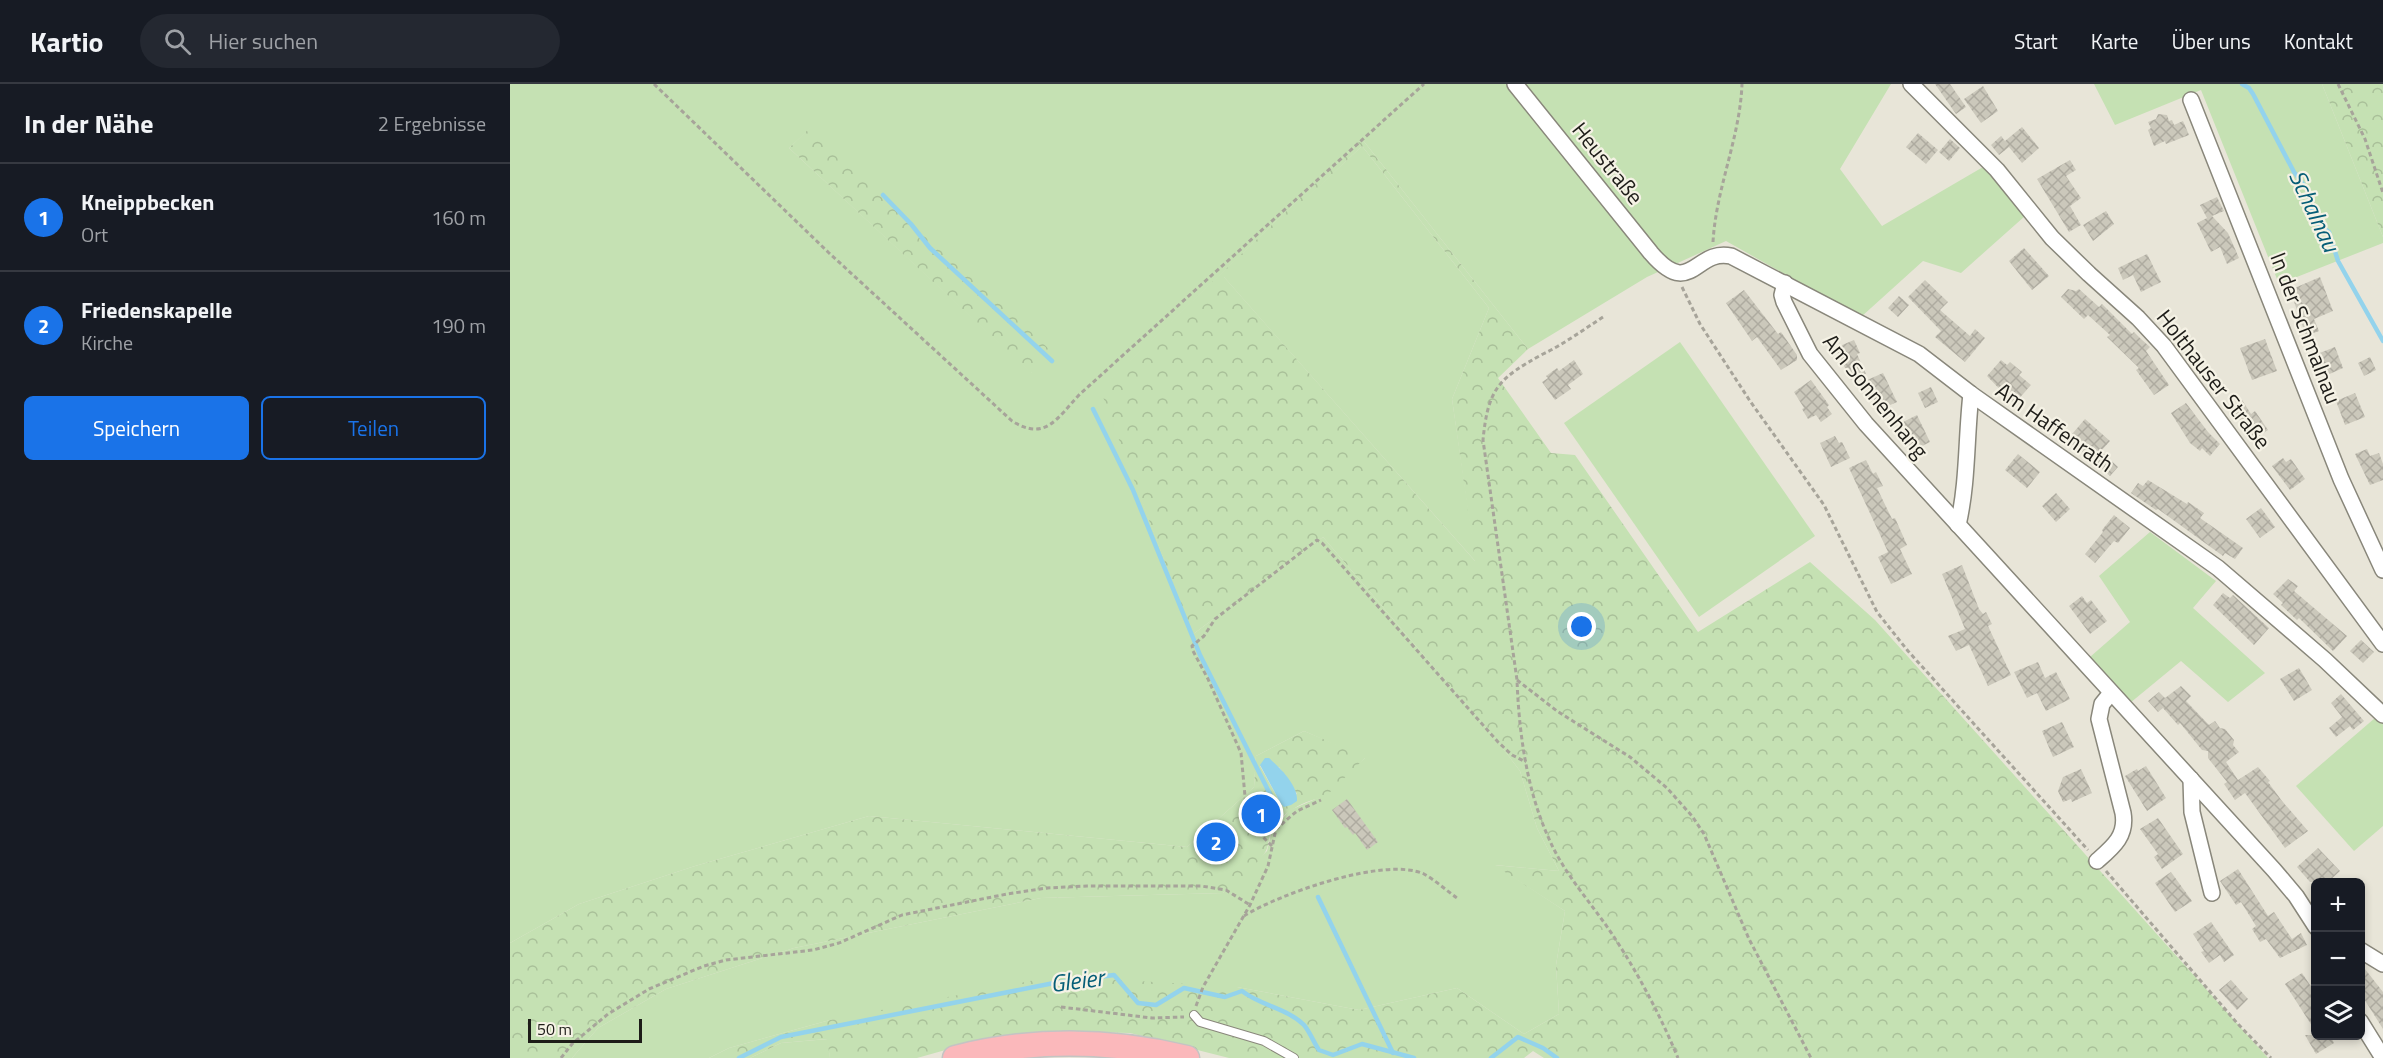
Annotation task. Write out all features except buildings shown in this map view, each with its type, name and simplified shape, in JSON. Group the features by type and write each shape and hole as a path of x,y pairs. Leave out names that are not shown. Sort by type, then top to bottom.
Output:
{"main road":[{"path":"955,1058 1007,1047 1064,1042 1134,1047 1187,1058"}],"street":[{"name":"Heustraße","path":"1515,84 1651,253 1671,271"},
{"name":"Holthauser Straße","path":"1911,84 1997,170 2052,238 2138,318 2164,346 2383,644"},
{"name":"In der Schmalnau","path":"2191,100 2341,479 2383,570"},
{"name":"Am Haffenrath","path":"1712,256 1724,254 1731,256 1906,345 1971,394 2218,568 2383,715"},
{"path":"1671,271 1693,270 1712,256"},
{"name":"Am Sonnenhang","path":"1785,283 1782,292 1784,302 1810,354 1866,424 2286,883 2311,920"},
{"name":"Am Sonnenhang","path":"1958,525 1965,491 1966,432 1971,394"},
{"path":"2097,861 2118,841 2124,826 2123,813 2099,720 2102,704 2111,693"},
{"path":"2191,779 2192,812 2212,893"},
{"path":"2365,953 2383,964"},
{"path":"2365,1028 2383,1058"}],"lane":[{"path":"1194,1015 1203,1024 1264,1041 1294,1058"}],"path":[{"path":"654,84 828,252 1012,421 1026,430 1038,430 1050,425 1080,394 1424,84"},
{"path":"1712,256 1714,223 1739,117 1742,84"},
{"path":"2338,84 2365,139 2383,193"},
{"path":"1671,271 1700,324 1824,505 1877,612 1908,651 2271,1058"},
{"path":"1603,317 1545,354 1523,364 1504,378 1491,399 1485,418 1483,440 1517,680 1518,718 1537,808 1562,865 1616,940 1643,985 1678,1058"},
{"path":"1272,846 1258,832 1246,807 1241,753 1208,679 1192,651 1192,646 1204,636 1215,619 1317,540 1410,641 1498,742 1512,755 1526,762"},
{"path":"1517,680 1557,711 1630,757 1667,788 1692,816 1704,834 1749,939 1811,1058"},
{"path":"1198,995 1250,905 1268,866 1274,835 1281,825 1297,811 1321,800"},
{"path":"1243,917 1265,904 1316,885 1393,868 1424,874 1457,898"},
{"path":"561,1058 572,1044 608,1014 649,989 693,970 726,960 785,954 839,943 902,915 1047,888 1087,886 1201,886 1226,890 1250,905"},
{"path":"1061,1007 1152,1018 1194,1015"}],"green space":[{"path":"510,84 1891,84 1840,169 1882,226 1983,167 2025,216 1961,273 1923,261 1861,317 1726,241 1647,277 1528,349 1362,139 1101,389 1192,635 1323,537 1498,742 1520,771 1537,828 1559,871 1495,865 1565,911 1556,965 1559,1014 1524,1034 1457,988 1359,1010 1237,987 830,1020 729,1048 709,1058 572,1058 598,1028 666,989 794,948 1041,898 1223,893 1267,851 1272,830 1290,810 1318,798 1365,758 1304,731 1256,756 1254,787 1187,847 869,816 695,866 579,904 510,943","holes":["815,124 1032,373 789,148"]},
{"path":"2094,84 2322,84 2383,237 2383,243 2279,284 2201,90 2115,125"},
{"path":"2322,84 2383,84 2383,237"},
{"path":"815,123 1051,351 1031,373 789,148"},
{"path":"1362,139 1528,349 1498,378 1551,453 1575,455 1698,632 1810,562 1875,620 2268,1058 1544,1058 1533,1051 1524,1058 1229,1058 1130,1033 1043,1031 974,1042 917,1058 830,1058 827,1039 781,1043 750,1058 709,1058 729,1048 830,1020 1055,976 1237,987 1359,1010 1457,988 1524,1034 1559,1014 1556,965 1565,911 1494,865 1559,871 1537,828 1520,771 1498,742 1323,537 1192,635 1100,389","holes":["1362,146 1489,308 1452,399 1475,561 1224,277"]},
{"path":"1362,146 1489,308 1452,399 1476,562 1223,276"},
{"path":"1680,342 1815,536 1699,617 1564,423"},
{"path":"2150,532 2216,581 2193,608 2265,673 2228,702 2181,661 2130,703 2090,657 2130,622 2099,576"},
{"path":"2375,718 2383,724 2383,826 2354,851 2296,786"},
{"path":"1304,731 1366,757 1324,798 1302,804 1286,814 1271,832 1264,854 1250,870 1223,893 1041,898 794,948 666,989 598,1028 572,1058 510,1058 510,943 579,904 695,866 869,816 1187,847 1254,787 1256,756","holes":["1260,766 1279,767 1297,794 1281,804"]},
{"path":"828,1039 830,1058 750,1058 781,1043"}],"water":[{"path":"1265,758 1269,758 1283,772 1295,789 1297,801 1291,805 1284,807 1281,804 1260,765"}],"waterway":[{"name":"Schalnau","path":"2242,84 2253,94 2294,172 2307,189 2315,222 2329,232 2338,261 2383,341"},
{"path":"883,195 930,248 1052,361"},
{"path":"1093,409 1133,490 1200,655 1275,804"},
{"path":"1318,897 1393,1053"},
{"name":"Gleier","path":"739,1058 781,1037 1054,983 1114,975 1138,1003 1156,1005 1184,988 1225,997 1242,991 1297,1019 1304,1025 1319,1050 1333,1055 1362,1044 1414,1058"},
{"name":"Gleier","path":"1491,1058 1518,1037 1543,1048 1557,1058"}],"place":[{"name":"Kneippbecken","path":"1261,814"},
{"name":"Friedenskapelle","path":"1216,842"}]}
